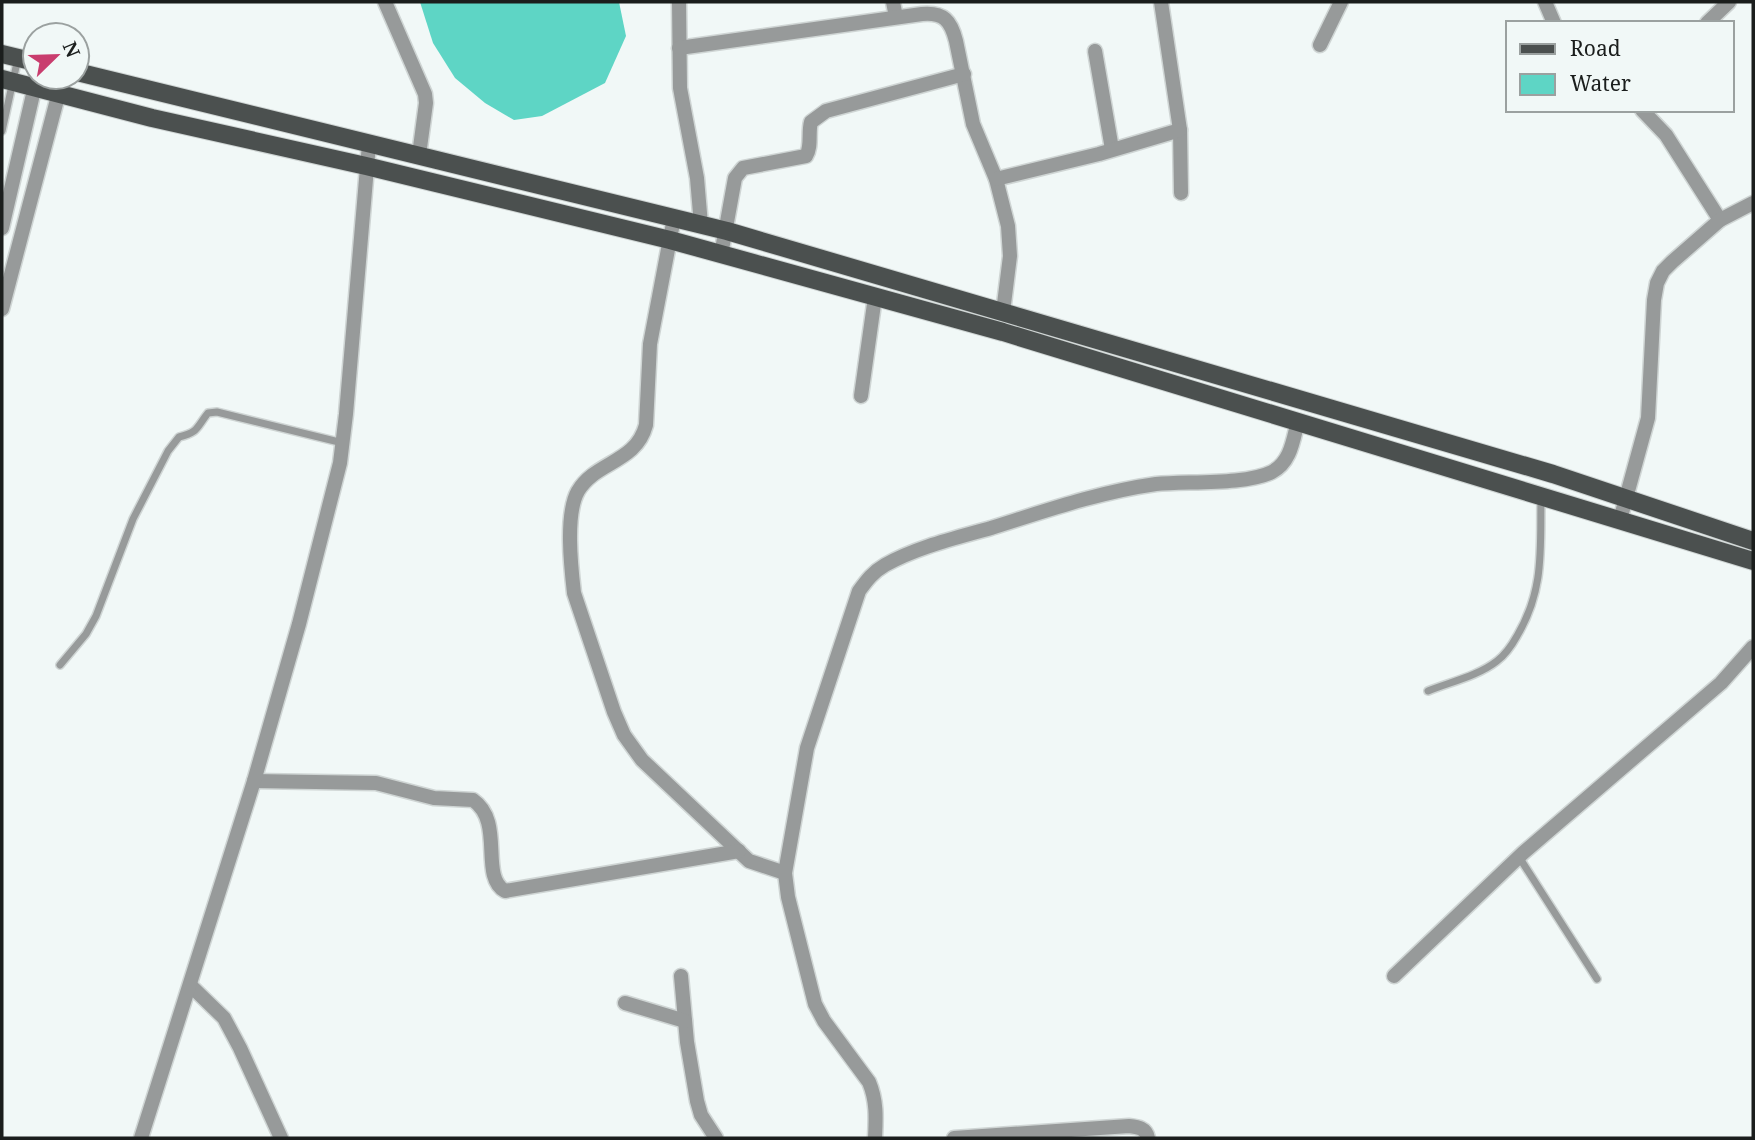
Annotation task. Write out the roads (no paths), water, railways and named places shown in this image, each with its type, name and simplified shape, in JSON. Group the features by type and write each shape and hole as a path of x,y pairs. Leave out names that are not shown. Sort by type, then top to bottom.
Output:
{"main road":[{"path":"91,75 727,231 1553,474 1753,541"},
{"path":"77,91 192,127 670,240 1003,332 1753,561"},
{"path":"1449,467 1455,446"}],"street":[{"path":"385,2 425,94 419,155"},
{"path":"679,2 680,88 699,194 701,225"},
{"path":"893,2 896,17"},
{"path":"1161,2 1180,130 1181,192"},
{"path":"1320,45 1340,2"},
{"path":"1545,2 1553,21"},
{"path":"1709,21 1729,2"},
{"path":"679,48 932,13 947,19 953,27 973,124 996,179 1010,243 1003,312"},
{"path":"1095,51 1112,149"},
{"path":"720,255 738,172 751,165 806,156 809,151 808,132 811,122 826,111 964,74"},
{"path":"2,228 34,91"},
{"path":"2,309 60,91"},
{"path":"1644,112 1665,135 1720,220"},
{"path":"996,179 1180,130"},
{"path":"141,1138 254,781 302,611 343,443 369,144"},
{"path":"1620,520 1648,418 1657,283 1663,271 1720,220 1753,203"},
{"path":"674,218 650,344 646,425 643,435 631,451 594,474 577,494 571,521 572,573 578,610 614,712 624,735 642,760 749,860 785,873"},
{"path":"861,396 875,297"},
{"path":"875,1138 874,1092 824,1021 810,988 788,897 785,873 807,748 859,591 872,574 886,564 934,545 1121,489 1181,481 1255,478 1272,472 1282,465 1289,454 1298,421"},
{"path":"1394,976 1519,857 1721,683 1753,647"},
{"path":"254,781 376,783 434,798 473,800 485,813 492,836 494,878 505,891 739,851"},
{"path":"681,976 696,1101 701,1115 716,1138"},
{"path":"190,985 224,1018 281,1138"},
{"path":"625,1003 685,1021"},
{"path":"954,1138 1129,1126 1140,1127 1147,1133 1148,1138"}],"lane":[{"path":"2,131 7,81 18,58"},
{"path":"60,665 86,634 96,615 133,519 168,451 179,437 198,430 208,413 217,412 343,443"},
{"path":"1428,691 1481,670 1498,660 1513,642 1529,615 1539,579 1541,495"},
{"path":"1519,857 1597,979"}],"water":[{"path":"420,2 619,2 626,36 605,83 542,116 514,120 485,103 455,78 433,43"}]}
